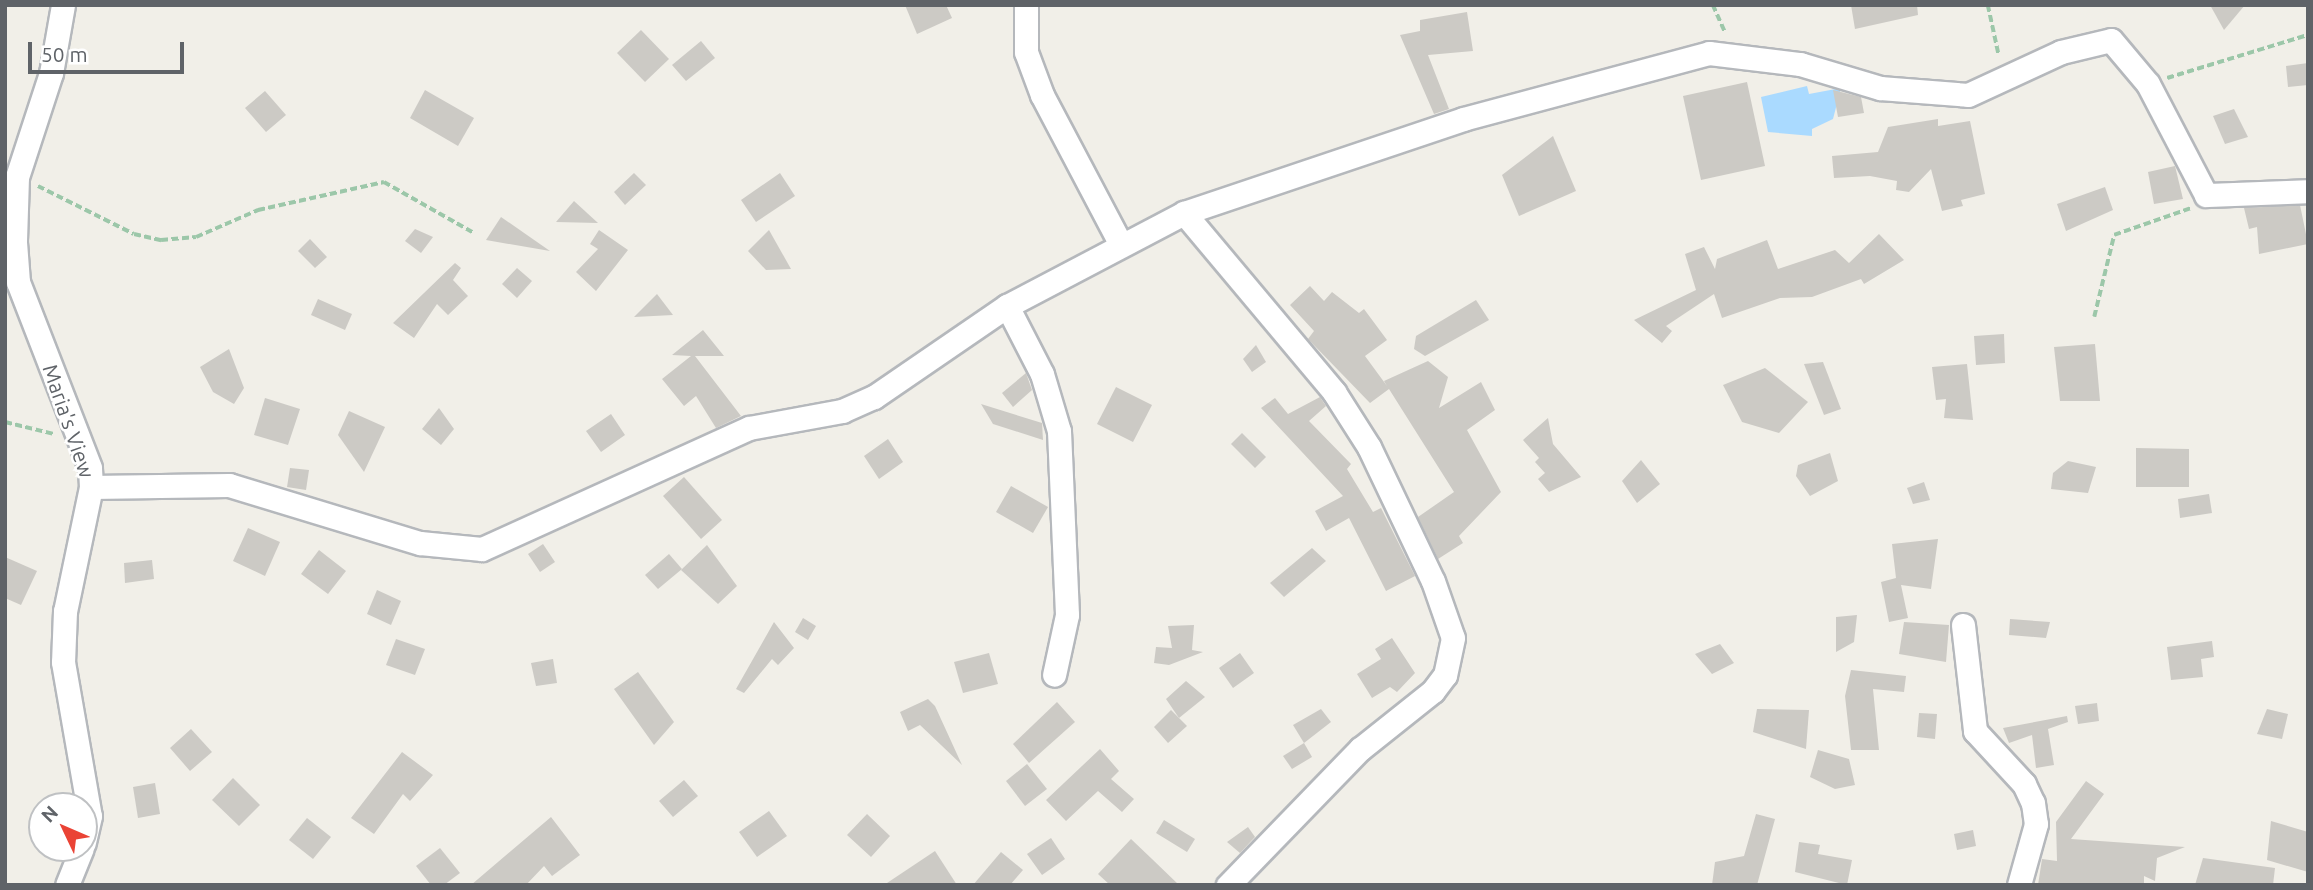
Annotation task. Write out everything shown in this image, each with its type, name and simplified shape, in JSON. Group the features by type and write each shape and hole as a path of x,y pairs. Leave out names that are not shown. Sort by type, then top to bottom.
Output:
{"street":[{"name":"Maria's View","path":"63,5 51,74 17,177 18,282 91,487 71,566 63,662 86,792"},
{"path":"1026,5 1026,52 1042,95 1120,243"},
{"path":"91,487 229,485 420,543 482,550 749,429 842,411 874,397 1007,306 1120,243 1184,213 1463,119 1686,57 1734,53 1910,92 1968,94 2007,82 2061,52 2111,40 2148,83 2197,183 2206,195 2222,197 2308,191"},
{"path":"1184,213 1341,402 1433,580 1452,638 1450,660 1433,691 1360,750 1228,885"},
{"path":"1007,306 1042,374 1059,431 1067,615 1054,675"},
{"path":"1963,625 1975,731 2024,784 2034,803 2036,824 2019,885"},
{"path":"67,885 76,862"}],"path":[{"path":"1713,5 1734,53"},
{"path":"1989,5 2007,82"},
{"path":"2148,83 2308,35"},
{"path":"17,177 134,234 161,240 196,237 258,210 384,182 474,233"},
{"path":"2094,317 2114,235 2222,197"},
{"path":"5,422 76,440"}],"water":[{"path":"1807,86 1809,94 1841,88 1833,119 1812,129 1812,136 1768,132 1761,97"}],"building":[{"path":"905,5 946,5 952,18 917,34"},
{"path":"1851,5 1917,5 1918,15 1855,29"},
{"path":"2210,5 2245,5 2224,30"},
{"path":"1467,12 1473,51 1428,55 1449,109 1434,114 1400,35 1420,31 1420,20"},
{"path":"641,30 669,59 645,82 617,53"},
{"path":"701,41 715,58 686,81 672,65"},
{"path":"2308,63 2308,85 2288,87 2286,66"},
{"path":"1747,82 1765,166 1701,180 1683,96"},
{"path":"425,90 474,118 458,146 410,118"},
{"path":"1833,90 1861,97 1864,113 1838,117"},
{"path":"265,91 286,115 266,132 245,108"},
{"path":"2234,109 2248,137 2225,144 2213,116"},
{"path":"1938,119 1938,126 1970,121 1985,194 1961,200 1963,206 1942,211 1931,169 1909,192 1896,190 1897,181 1870,176 1834,178 1832,156 1878,152 1888,127"},
{"path":"1553,136 1576,191 1519,216 1502,175"},
{"path":"2175,166 2183,199 2154,204 2148,172"},
{"path":"634,173 646,185 625,205 614,192"},
{"path":"780,173 795,196 756,222 741,200"},
{"path":"2105,187 2113,210 2066,231 2057,204"},
{"path":"574,201 598,223 556,222"},
{"path":"2300,205 2308,244 2259,254 2257,227 2249,229 2244,208"},
{"path":"501,217 550,251 486,240"},
{"path":"415,229 433,237 421,253 405,241"},
{"path":"599,230 628,250 596,291 576,272 598,249 590,244"},
{"path":"769,230 791,269 766,270 748,251"},
{"path":"1879,234 1904,260 1864,284 1861,279 1812,297 1780,298 1722,318 1714,294 1666,326 1672,331 1662,343 1634,320 1696,290 1685,254 1704,247 1715,269 1717,259 1767,240 1778,269 1835,250 1849,263"},
{"path":"310,239 327,257 315,268 298,251"},
{"path":"455,263 461,268 453,280 468,296 448,315 437,304 414,338 393,323"},
{"path":"517,268 532,281 517,298 502,284"},
{"path":"1310,286 1324,301 1332,292 1359,313 1364,309 1387,340 1365,356 1387,386 1384,381 1428,361 1448,377 1439,408 1481,382 1495,410 1467,430 1501,492 1459,536 1463,543 1438,559 1418,517 1454,492 1389,389 1370,403 1308,339 1314,331 1290,305"},
{"path":"657,294 673,315 634,317"},
{"path":"318,299 352,314 345,330 311,315"},
{"path":"1476,300 1489,320 1425,356 1414,349 1416,336"},
{"path":"703,330 724,356 695,356 741,416 716,428 696,396 684,406 662,379 691,356 672,355"},
{"path":"2004,334 2005,363 1976,365 1974,336"},
{"path":"2095,344 2100,401 2060,401 2054,347"},
{"path":"1256,345 1266,362 1252,372 1243,359"},
{"path":"229,349 244,388 234,404 213,392 200,367"},
{"path":"1823,362 1841,409 1824,415 1804,364"},
{"path":"1967,364 1973,420 1944,418 1946,399 1936,400 1932,367"},
{"path":"1765,368 1808,402 1779,433 1742,422 1723,385"},
{"path":"1026,373 1032,390 1013,407 1002,393"},
{"path":"1116,387 1152,405 1133,442 1097,424"},
{"path":"1320,397 1326,406 1309,421 1351,464 1347,469 1373,512 1381,508 1415,576 1386,591 1349,518 1326,531 1315,511 1343,496 1261,408 1275,398 1288,414"},
{"path":"265,398 300,409 288,445 254,435"},
{"path":"981,404 1042,423 1043,440 993,424"},
{"path":"439,408 454,429 441,445 422,429"},
{"path":"349,411 385,427 364,472 338,435"},
{"path":"611,414 625,435 601,452 586,431"},
{"path":"1548,418 1553,444 1581,477 1549,492 1538,479 1545,473 1535,462 1539,458 1523,440"},
{"path":"1242,433 1266,457 1255,468 1231,444"},
{"path":"888,439 903,462 879,479 864,456"},
{"path":"2136,448 2189,449 2189,487 2136,487"},
{"path":"1830,453 1838,481 1810,496 1796,476 1798,465"},
{"path":"1641,460 1660,484 1637,503 1622,481"},
{"path":"2068,461 2096,467 2088,493 2051,489 2053,473"},
{"path":"290,468 309,470 306,490 287,487"},
{"path":"684,477 722,520 701,539 663,496"},
{"path":"1924,482 1930,500 1913,504 1907,488"},
{"path":"1011,486 1048,507 1033,533 996,512"},
{"path":"2209,494 2212,513 2180,518 2178,499"},
{"path":"248,528 280,542 265,576 233,561"},
{"path":"1938,539 1931,589 1901,585 1908,618 1889,622 1881,582 1896,578 1892,544"},
{"path":"543,544 555,562 540,572 528,554"},
{"path":"707,545 737,586 718,604 681,570"},
{"path":"1312,548 1326,561 1284,597 1270,583"},
{"path":"319,550 346,571 328,594 301,574"},
{"path":"669,554 682,569 658,589 645,575"},
{"path":"5,557 37,571 21,605 5,598"},
{"path":"152,560 154,579 125,583 124,563"},
{"path":"377,590 401,601 391,625 367,614"},
{"path":"1857,615 1854,642 1836,652 1836,617"},
{"path":"803,618 816,626 808,640 795,632"},
{"path":"2010,619 2050,622 2046,638 2009,635"},
{"path":"774,622 794,648 778,665 772,659 744,693 736,689"},
{"path":"1904,622 1949,625 1946,662 1899,654"},
{"path":"1194,625 1192,650 1203,652 1169,665 1154,663 1156,647 1172,648 1168,626"},
{"path":"1392,638 1415,673 1397,692 1390,687 1372,698 1357,674 1381,659 1375,649"},
{"path":"396,639 425,649 415,675 386,665"},
{"path":"2212,641 2214,657 2201,659 2203,677 2171,680 2167,647"},
{"path":"1720,644 1734,663 1712,674 1695,654"},
{"path":"989,653 998,684 963,693 954,662"},
{"path":"1240,653 1254,673 1233,688 1219,668"},
{"path":"553,659 557,683 536,686 531,663"},
{"path":"1851,670 1906,676 1904,692 1873,689 1879,750 1851,750 1845,696"},
{"path":"638,672 674,722 654,745 614,689"},
{"path":"1186,681 1205,697 1179,718 1166,699"},
{"path":"928,699 935,706 962,765 920,725 908,731 900,712"},
{"path":"1057,702 1075,722 1029,763 1013,744"},
{"path":"2097,703 2099,721 2078,724 2075,706"},
{"path":"1321,709 1331,722 1304,743 1293,725"},
{"path":"1757,709 1809,710 1806,749 1753,732"},
{"path":"2267,709 2288,714 2282,739 2257,734"},
{"path":"1171,710 1187,726 1168,743 1154,727"},
{"path":"1919,713 1937,714 1935,739 1917,737"},
{"path":"2067,716 2068,722 2048,729 2054,765 2036,768 2032,735 2009,743 2003,728"},
{"path":"191,729 212,752 190,771 170,748"},
{"path":"1304,743 1312,757 1292,769 1283,756"},
{"path":"1100,749 1119,771 1111,779 1134,799 1122,812 1098,791 1066,821 1046,800"},
{"path":"1818,750 1849,759 1855,785 1835,789 1810,777"},
{"path":"402,752 433,775 410,801 403,794 374,834 351,818"},
{"path":"1027,764 1047,789 1025,806 1006,781"},
{"path":"233,778 260,805 239,826 212,800"},
{"path":"684,780 698,796 673,817 659,801"},
{"path":"2086,781 2104,794 2071,839 2185,847 2157,858 2155,881 2144,876 2144,885 2038,885 2042,859 2057,861 2056,822"},
{"path":"155,783 160,814 138,818 133,787"},
{"path":"769,811 787,836 757,857 739,832"},
{"path":"867,814 890,836 871,857 847,835"},
{"path":"1756,814 1775,819 1757,885 1712,885 1715,862 1744,856"},
{"path":"551,817 580,855 552,876 544,866 526,885 471,885"},
{"path":"307,818 331,837 313,859 289,840"},
{"path":"1164,820 1195,839 1187,852 1156,833"},
{"path":"2271,821 2308,832 2308,872 2267,860"},
{"path":"1248,827 1255,837 1240,853 1227,842"},
{"path":"1973,830 1976,846 1957,850 1954,834"},
{"path":"1051,838 1065,859 1042,875 1027,854"},
{"path":"1131,839 1179,885 1110,885 1098,874"},
{"path":"1799,842 1820,845 1818,854 1852,860 1847,885 1795,872"},
{"path":"440,848 460,873 444,885 431,885 416,866"},
{"path":"935,851 957,885 884,885"},
{"path":"1001,852 1023,870 1010,885 973,885"},
{"path":"2203,858 2275,868 2273,885 2195,885"}]}
